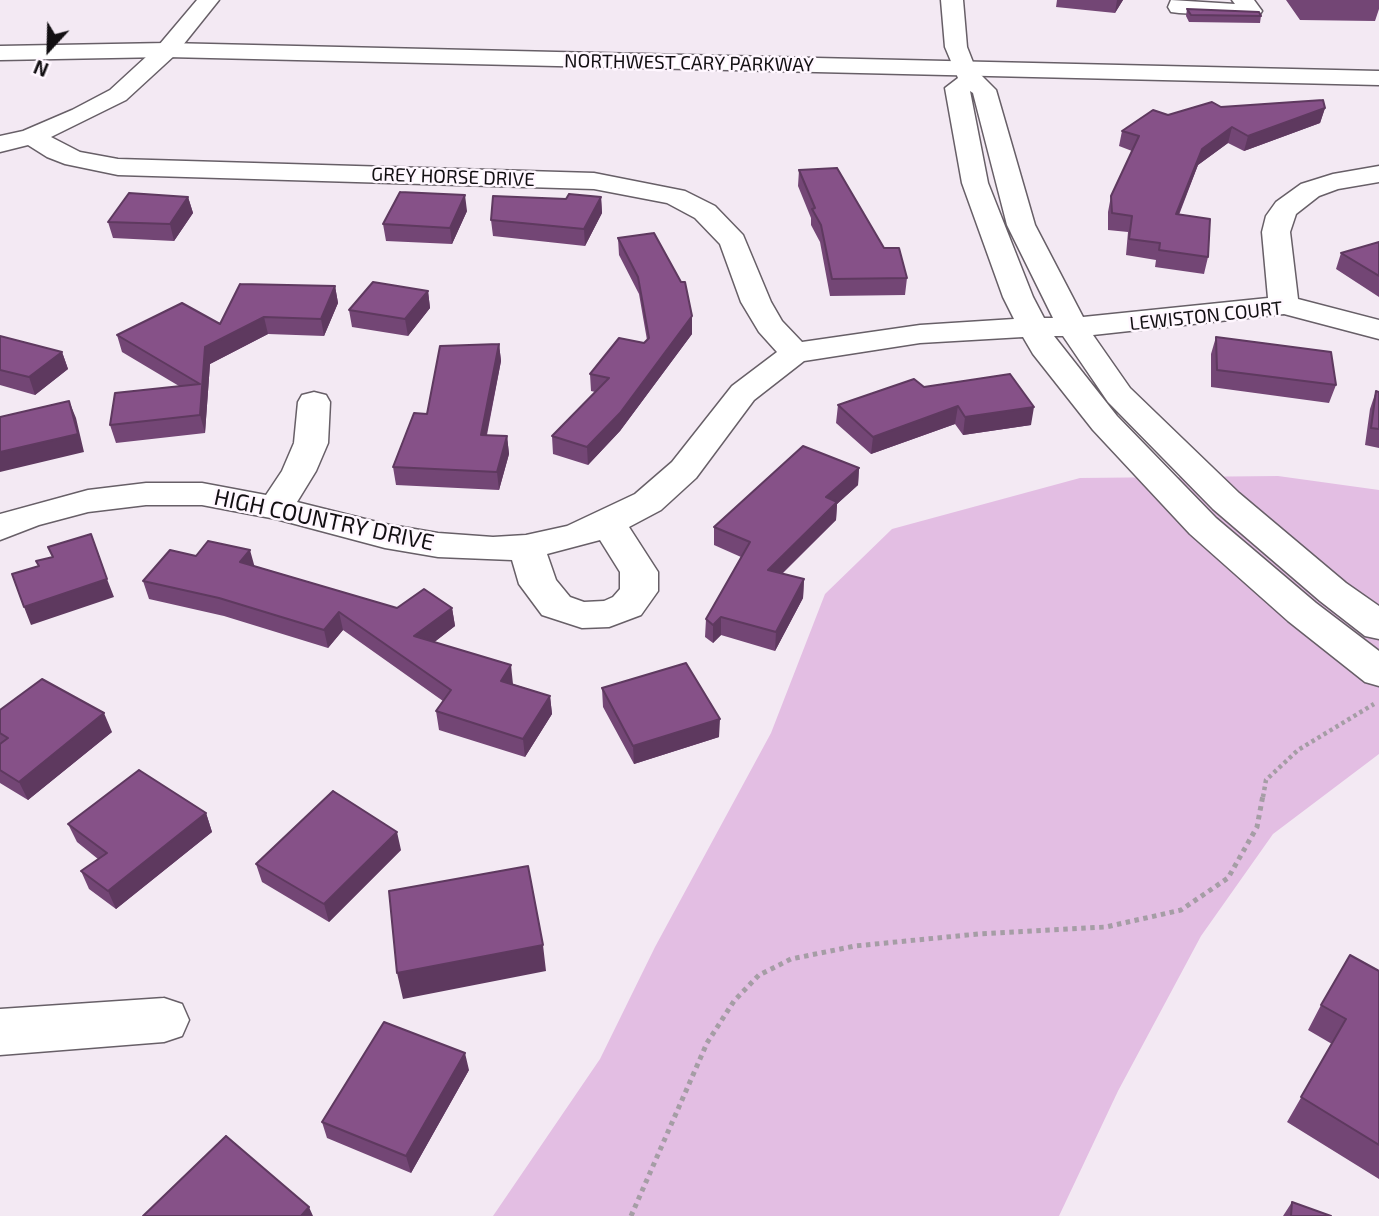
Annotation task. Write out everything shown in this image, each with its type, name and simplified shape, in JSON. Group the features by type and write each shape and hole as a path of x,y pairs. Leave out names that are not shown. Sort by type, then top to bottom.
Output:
{"street":[{"path":"0,144 33,135 81,116 118,95 174,42 208,0"},
{"path":"953,0 956,47 967,75 984,90 1021,225 1073,328 1119,395 1148,426 1226,501 1333,592 1379,626"},
{"path":"1182,0 1179,7 1251,12 1243,0"},
{"name":"NORTHWEST CARY PARKWAY","path":"0,34 967,75 1379,78"},
{"name":"NORTHWEST CARY PARKWAY","path":"0,53 174,42 956,47 1323,55"},
{"path":"967,75 957,88 975,183 992,234 1044,347 1105,423 1203,526 1292,604 1379,672"},
{"name":"GREY HORSE DRIVE","path":"33,135 56,152 74,159 118,167 594,181 675,197 705,212 733,241 756,302 770,326 796,353"},
{"path":"1284,305 1276,232 1280,216 1295,199 1310,190 1333,182 1379,174"},
{"name":"LEWISTON COURT","path":"1073,328 1284,305 1379,330"},
{"name":"HIGH COUNTRY DRIVE","path":"0,528 26,517 88,501 146,494 202,494 276,508 385,536 425,543 493,549 526,547 576,536 648,502 684,470 743,393 796,353 920,334 1073,328"},
{"path":"276,508 299,471 311,443 314,402"},
{"path":"526,547 538,584 556,606 582,615 609,614 628,606 639,591 639,572 608,523"},
{"path":"0,1032 164,1020"}],"path":[{"path":"631,1216 707,1043 734,1001 759,975 791,959 855,946 978,934 1106,927 1181,910 1228,878 1257,827 1266,780 1298,750 1339,723 1379,702"}],"shaded area":[{"path":"1278,476 1379,490 1379,754 1273,834 1201,936 1118,1091 1059,1216 493,1216 600,1059 655,947 771,733 825,594 892,529 1080,478"}],"building":[{"path":"1187,9 1259,12 1261,16 1191,15"},
{"path":"1323,100 1325,108 1248,136 1232,127 1202,149 1176,214 1210,219 1208,257 1159,250 1160,243 1129,239 1132,216 1112,213 1111,196 1139,136 1122,131 1153,110 1168,115 1212,102 1221,107"},
{"path":"837,168 884,248 899,248 907,278 832,279 821,225 812,209 815,208 799,170"},
{"path":"400,192 465,195 450,228 383,224"},
{"path":"129,193 188,197 170,224 108,222"},
{"path":"569,194 601,197 584,229 491,220 493,196 566,199"},
{"path":"654,233 681,282 685,282 692,316 620,413 587,447 552,436 609,378 590,374 619,338 644,343 649,338 638,277 618,238"},
{"path":"1379,242 1379,276 1341,253"},
{"path":"373,282 428,291 405,319 349,310"},
{"path":"240,284 335,286 321,319 264,317 205,347 200,415 110,425 115,393 200,384 117,335 182,303 220,324"},
{"path":"0,336 62,352 29,377 0,370"},
{"path":"1216,337 1331,352 1336,385 1217,370"},
{"path":"499,344 481,435 507,436 497,472 393,467 414,413 427,414 440,346"},
{"path":"1010,374 1034,407 965,417 958,406 873,437 838,405 914,379 924,387"},
{"path":"1376,391 1379,392 1379,429 1371,428"},
{"path":"69,401 78,434 0,452 0,417"},
{"path":"803,446 859,468 826,497 837,502 768,570 804,579 776,632 721,617 713,625 706,619 750,542 714,527"},
{"path":"91,534 107,579 24,607 12,574 39,566 36,561 53,557 48,547"},
{"path":"208,541 250,550 240,562 397,608 424,589 452,608 414,636 511,665 501,681 550,696 523,739 436,711 451,690 339,612 324,630 219,598 143,581 170,550 196,556"},
{"path":"686,663 720,719 633,746 602,688"},
{"path":"42,679 104,713 19,782 0,770 0,744 8,738 0,733 0,710"},
{"path":"139,770 206,813 108,891 81,871 107,853 68,824"},
{"path":"333,791 397,832 324,904 256,864"},
{"path":"528,866 543,945 397,973 389,891"},
{"path":"1350,955 1379,971 1379,1145 1301,1097 1346,1019 1321,1005"},
{"path":"384,1022 465,1053 406,1156 322,1122"},
{"path":"226,1136 309,1207 301,1216 143,1216"},
{"path":"1292,1202 1331,1216 1291,1216"}]}
